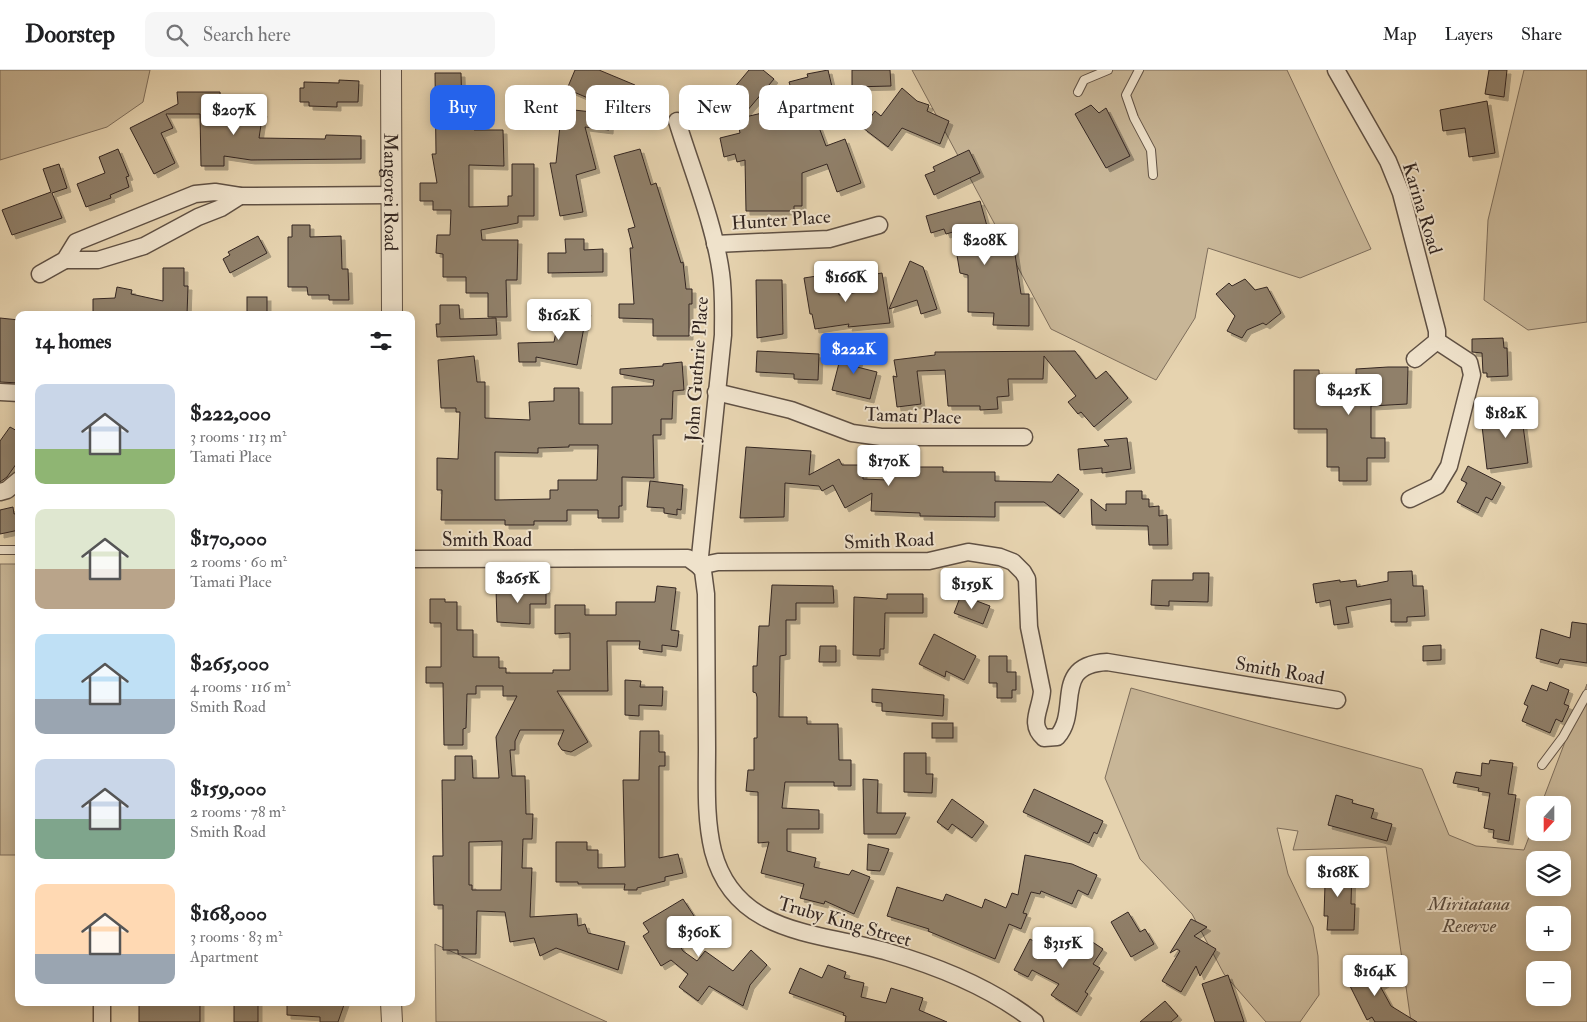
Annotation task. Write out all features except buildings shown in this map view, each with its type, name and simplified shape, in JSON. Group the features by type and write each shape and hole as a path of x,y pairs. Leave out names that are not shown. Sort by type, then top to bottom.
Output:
{"street":[{"name":"Mangorei Road","path":"391,70 392,311"},
{"name":"Karina Road","path":"1336,70 1388,160 1401,193 1437,332 1437,341"},
{"name":"John Guthrie Place","path":"677,121 715,244 721,273 724,306 699,566"},
{"path":"65,260 76,242 195,194 215,192 240,196 391,195"},
{"path":"40,274 65,260 98,260 144,246 198,216 221,208 240,196"},
{"name":"Hunter Place","path":"715,244 829,239 879,225"},
{"path":"1410,500 1437,486 1449,466 1472,374 1468,362 1437,341 1416,359"},
{"path":"0,392 15,393"},
{"name":"Tamati Place","path":"716,392 791,410 852,433 881,437 1024,437"},
{"path":"0,492 7,490 15,483"},
{"name":"Smith Road","path":"415,559 688,558 699,566 718,562 929,561 968,552 1000,557 1012,562 1023,572 1028,587 1029,627 1042,692 1042,702 1034,723 1037,732 1044,738 1057,737 1063,730 1072,684 1080,670 1096,662 1108,662 1337,700"},
{"name":"Truby King Street","path":"699,566 702,571 706,594 709,829 721,873 732,891 746,906 781,926 887,952 925,964 997,997 1035,1022"},
{"path":"102,1006 102,1022"},
{"path":"391,1006 392,1022"}],"lane":[{"path":"1078,92 1084,80 1108,70"},
{"path":"1139,70 1126,95 1134,118 1151,150 1153,175"},
{"path":"0,550 15,550"},
{"path":"1542,765 1563,737 1587,694"}],"green space":[{"path":"0,70 150,70 143,102 107,127 0,160"},
{"path":"912,70 1287,70 1371,249 1300,278 1208,248 1195,318 1156,380 1051,329"},
{"path":"1524,70 1587,70 1587,322 1528,330 1484,300 1488,220"},
{"path":"0,564 15,564 15,855 0,855"},
{"name":"Miritatana Reserve","path":"1587,684 1587,1022 1411,1022 1386,847 1293,850 1298,831 1277,828 1288,874 1313,927 1318,956 1319,995 1300,1022 1266,1022 1224,974 1192,914 1140,859 1105,778 1131,688 1422,769 1449,835 1476,846 1524,850 1527,841 1571,841 1571,796 1544,796"},
{"path":"435,944 607,1022 436,1022"}]}
